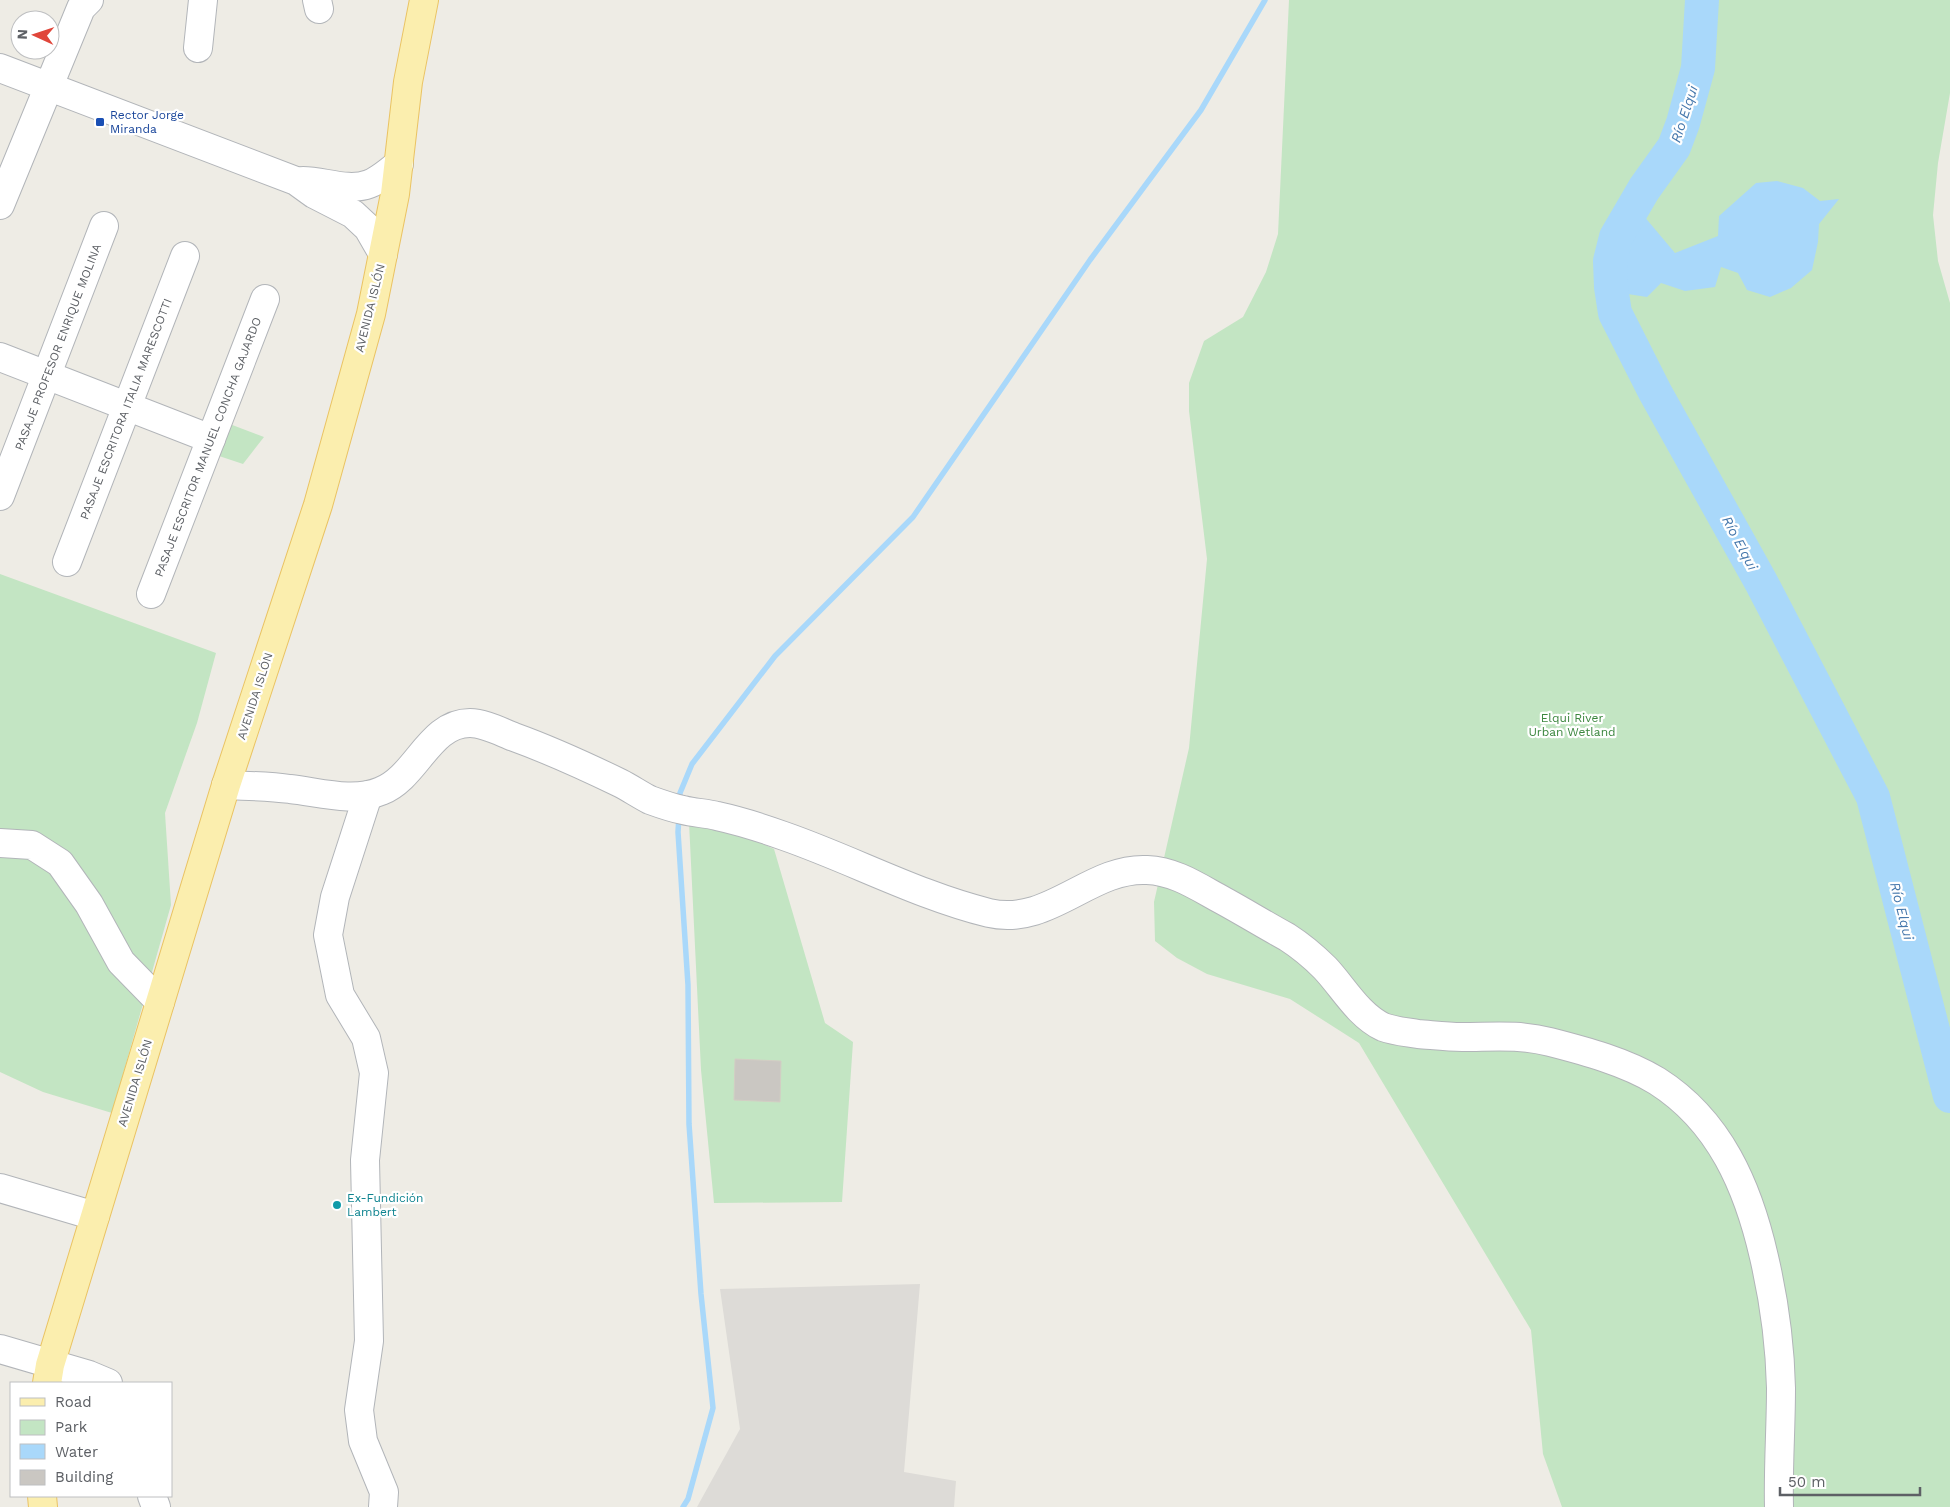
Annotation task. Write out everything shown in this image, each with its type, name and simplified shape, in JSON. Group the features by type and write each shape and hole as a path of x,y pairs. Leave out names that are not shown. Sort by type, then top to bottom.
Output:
{"main road":[{"name":"AVENIDA ISLÓN","path":"48,1374 226,785 318,505 371,314 396,194 408,82 424,0"}],"street":[{"path":"3,190 81,8 89,0"},
{"path":"198,48 203,0"},
{"path":"0,68 296,181 314,194 353,214 368,228 383,254"},
{"path":"296,181 315,180 359,188 371,184 399,164"},
{"name":"PASAJE PROFESOR ENRIQUE MOLINA","path":"0,496 104,226"},
{"name":"PASAJE ESCRITORA ITALIA MARESCOTTI","path":"67,562 185,256"},
{"name":"PASAJE ESCRITOR MANUEL CONCHA GAJARDO","path":"151,594 265,299"},
{"path":"0,357 211,439"},
{"path":"226,785 287,788 351,796 368,795 386,789 402,779 433,741 444,731 468,723 477,724 538,746 630,788 647,798 678,809 715,815 780,834 834,854 939,899 1004,915 1023,914 1040,910 1099,881 1124,872 1137,870 1162,872 1186,881 1294,941 1325,968 1364,1013 1383,1026 1395,1030 1434,1035 1462,1037 1516,1036 1540,1040 1622,1064 1656,1081 1700,1115 1735,1169 1752,1210 1768,1275 1779,1354 1781,1388 1779,1507"},
{"path":"368,795 335,897 328,935 340,995 366,1038 374,1073 365,1160 369,1341 359,1410 364,1441 384,1492 384,1507"},
{"path":"0,843 32,845 60,863 89,904 121,962 160,1002"},
{"path":"0,1188 95,1216"},
{"path":"0,1349 48,1374 89,1375 106,1382"}],"shaded area":[{"path":"920,1284 904,1472 956,1481 954,1507 697,1507 740,1429 720,1289"}],"green space":[{"name":"Elqui River Urban Wetland","path":"1289,0 1950,0 1950,93 1938,163 1933,215 1938,261 1950,303 1950,1507 1562,1507 1543,1454 1531,1330 1359,1043 1290,999 1207,974 1177,958 1155,941 1154,902 1189,748 1207,559 1189,411 1189,383 1204,341 1243,317 1266,272 1278,234"},
{"path":"227,423 264,437 243,464 213,454"},
{"path":"0,574 216,653 197,723 165,813 171,905 112,1113 43,1092 0,1072"},
{"path":"689,822 720,824 774,849 825,1023 853,1042 842,1202 714,1203 701,1070"}],"water":[{"path":"1777,181 1803,188 1820,201 1839,199 1819,224 1818,242 1812,270 1791,288 1770,297 1747,290 1738,273 1721,267 1715,287 1685,291 1661,283 1647,297 1615,292 1631,246 1630,230 1643,215 1675,253 1718,236 1719,216 1756,183"}],"building":[{"path":"735,1059 781,1061 780,1102 734,1100"}],"waterway":[{"path":"680,802 680,793 692,764 775,656 913,517 1090,260 1201,110 1265,0"},
{"name":"Río Elqui","path":"1702,0 1698,68 1683,123 1674,147 1644,189 1616,237 1610,261 1615,313 1655,392 1761,582 1873,797 1950,1096"},
{"path":"679,816 678,832 688,985 689,1124 701,1294 713,1408 688,1499 683,1507"}],"place":[{"name":"Rector Jorge Miranda","path":"100,122"},
{"name":"Ex-Fundición Lambert","path":"337,1205"}]}
